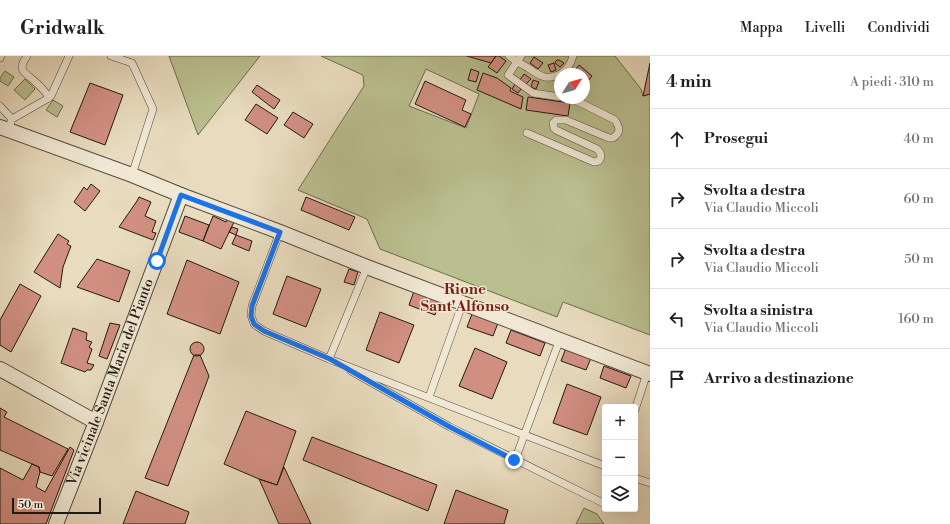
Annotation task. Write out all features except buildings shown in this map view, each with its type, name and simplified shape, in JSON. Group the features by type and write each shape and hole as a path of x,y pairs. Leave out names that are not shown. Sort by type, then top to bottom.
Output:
{"street":[{"path":"7,125 181,195 280,232 367,267 649,373"},
{"name":"Via vicinale Santa Maria del Pianto","path":"56,524 181,195"},
{"path":"0,369 96,422"}],"lane":[{"path":"26,56 22,64 23,72 42,87 49,98"},
{"path":"0,106 7,125 49,98 69,56"},
{"path":"111,56 132,63 153,109 132,175"},
{"path":"509,56 519,59 540,76 548,78 563,72 571,62 573,56"},
{"path":"519,59 508,74 533,93 554,96"},
{"path":"526,133 596,162 600,159 600,151 556,130 553,126 553,123 556,120 566,120 609,138 613,138 617,135 619,126 615,120 583,104"},
{"path":"280,232 252,306 251,316 254,324 264,331 330,359 602,465"},
{"path":"330,359 367,267"},
{"path":"428,398 463,302"},
{"path":"514,460 560,340"},
{"path":"330,359 450,427 602,503"},
{"path":"637,404 649,373"},
{"path":"638,479 650,484"}],"green space":[{"path":"169,56 260,56 198,135"},
{"path":"321,56 615,56 641,89 643,96 650,94 650,335 563,302 557,317 380,249 367,219 298,190 364,86 363,75","holes":["426,69 479,94 466,128 409,106"]},
{"path":"5,71 14,77 8,86 0,81 0,78"},
{"path":"25,79 35,89 25,100 14,90"},
{"path":"53,100 63,106 57,117 46,110"},
{"path":"584,508 597,514 604,524 576,524"}],"district":[{"name":"Rione Sant'Alfonso","path":"465,298"}],"route":[{"path":"157,261 181,195 280,232 252,306 251,316 254,324 264,331 330,359 450,427 514,460"}]}
